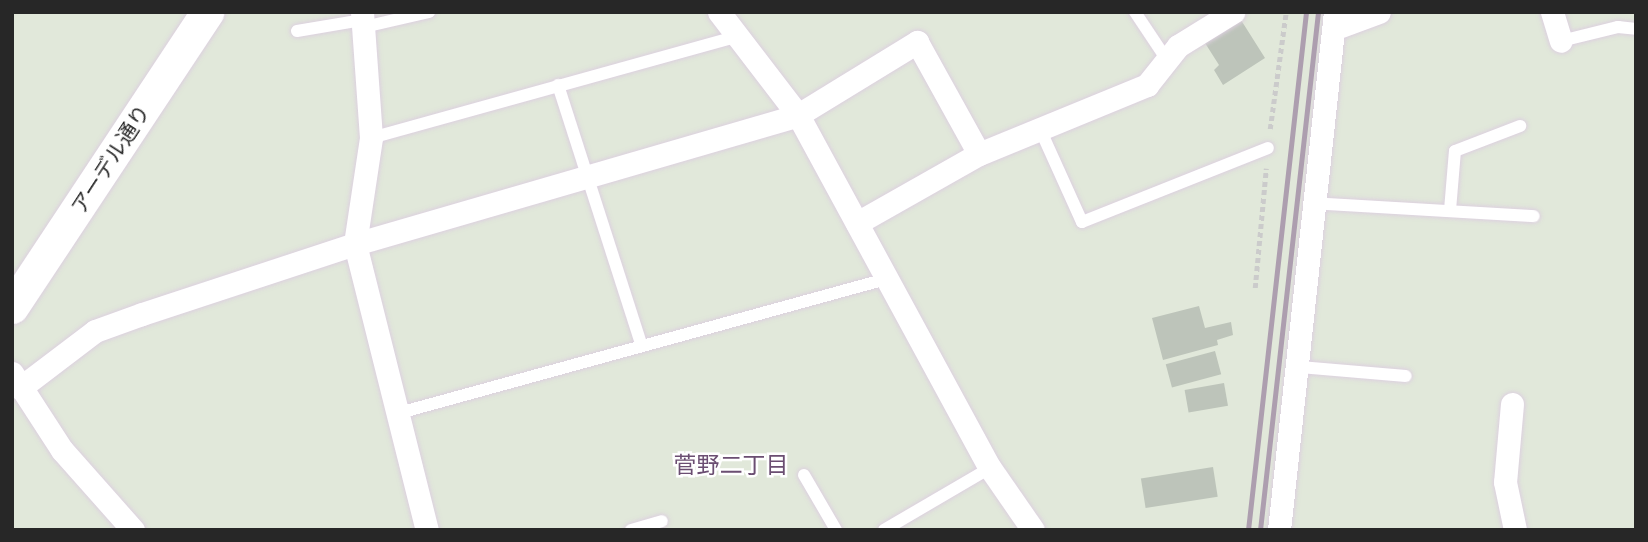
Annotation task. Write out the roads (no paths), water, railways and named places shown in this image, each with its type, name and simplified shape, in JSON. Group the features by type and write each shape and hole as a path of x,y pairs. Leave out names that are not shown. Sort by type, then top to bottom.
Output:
{"street":[{"name":"アーデル通り","path":"12,307 207,12"},
{"path":"719,12 798,115 990,468 1033,530"},
{"path":"857,223 979,154 1147,85 1192,35 1233,12"},
{"path":"1279,530 1300,367 1312,203 1334,21 1379,12"},
{"path":"1552,12 1561,41"},
{"path":"363,20 371,138 355,244 427,530"},
{"path":"133,530 62,450 16,380 95,331 355,244 588,179 798,115 917,41 979,154"},
{"path":"1512,404 1506,482 1515,530"}],"lane":[{"path":"297,31 429,12"},
{"path":"1135,12 1167,60"},
{"path":"1561,41 1618,27 1636,29"},
{"path":"371,138 740,36"},
{"path":"558,85 642,346"},
{"path":"1450,210 1455,151 1520,126"},
{"path":"1040,129 1083,222 1268,148"},
{"path":"1312,203 1534,216"},
{"path":"399,413 886,279"},
{"path":"1300,367 1406,376"},
{"path":"884,530 990,468"},
{"path":"804,475 836,530"},
{"path":"631,530 662,521"}],"railway":[{"path":"1248,530 1306,12"},
{"path":"1260,530 1318,12"}],"district":[{"name":"菅野二丁目","path":"731,464"}]}
